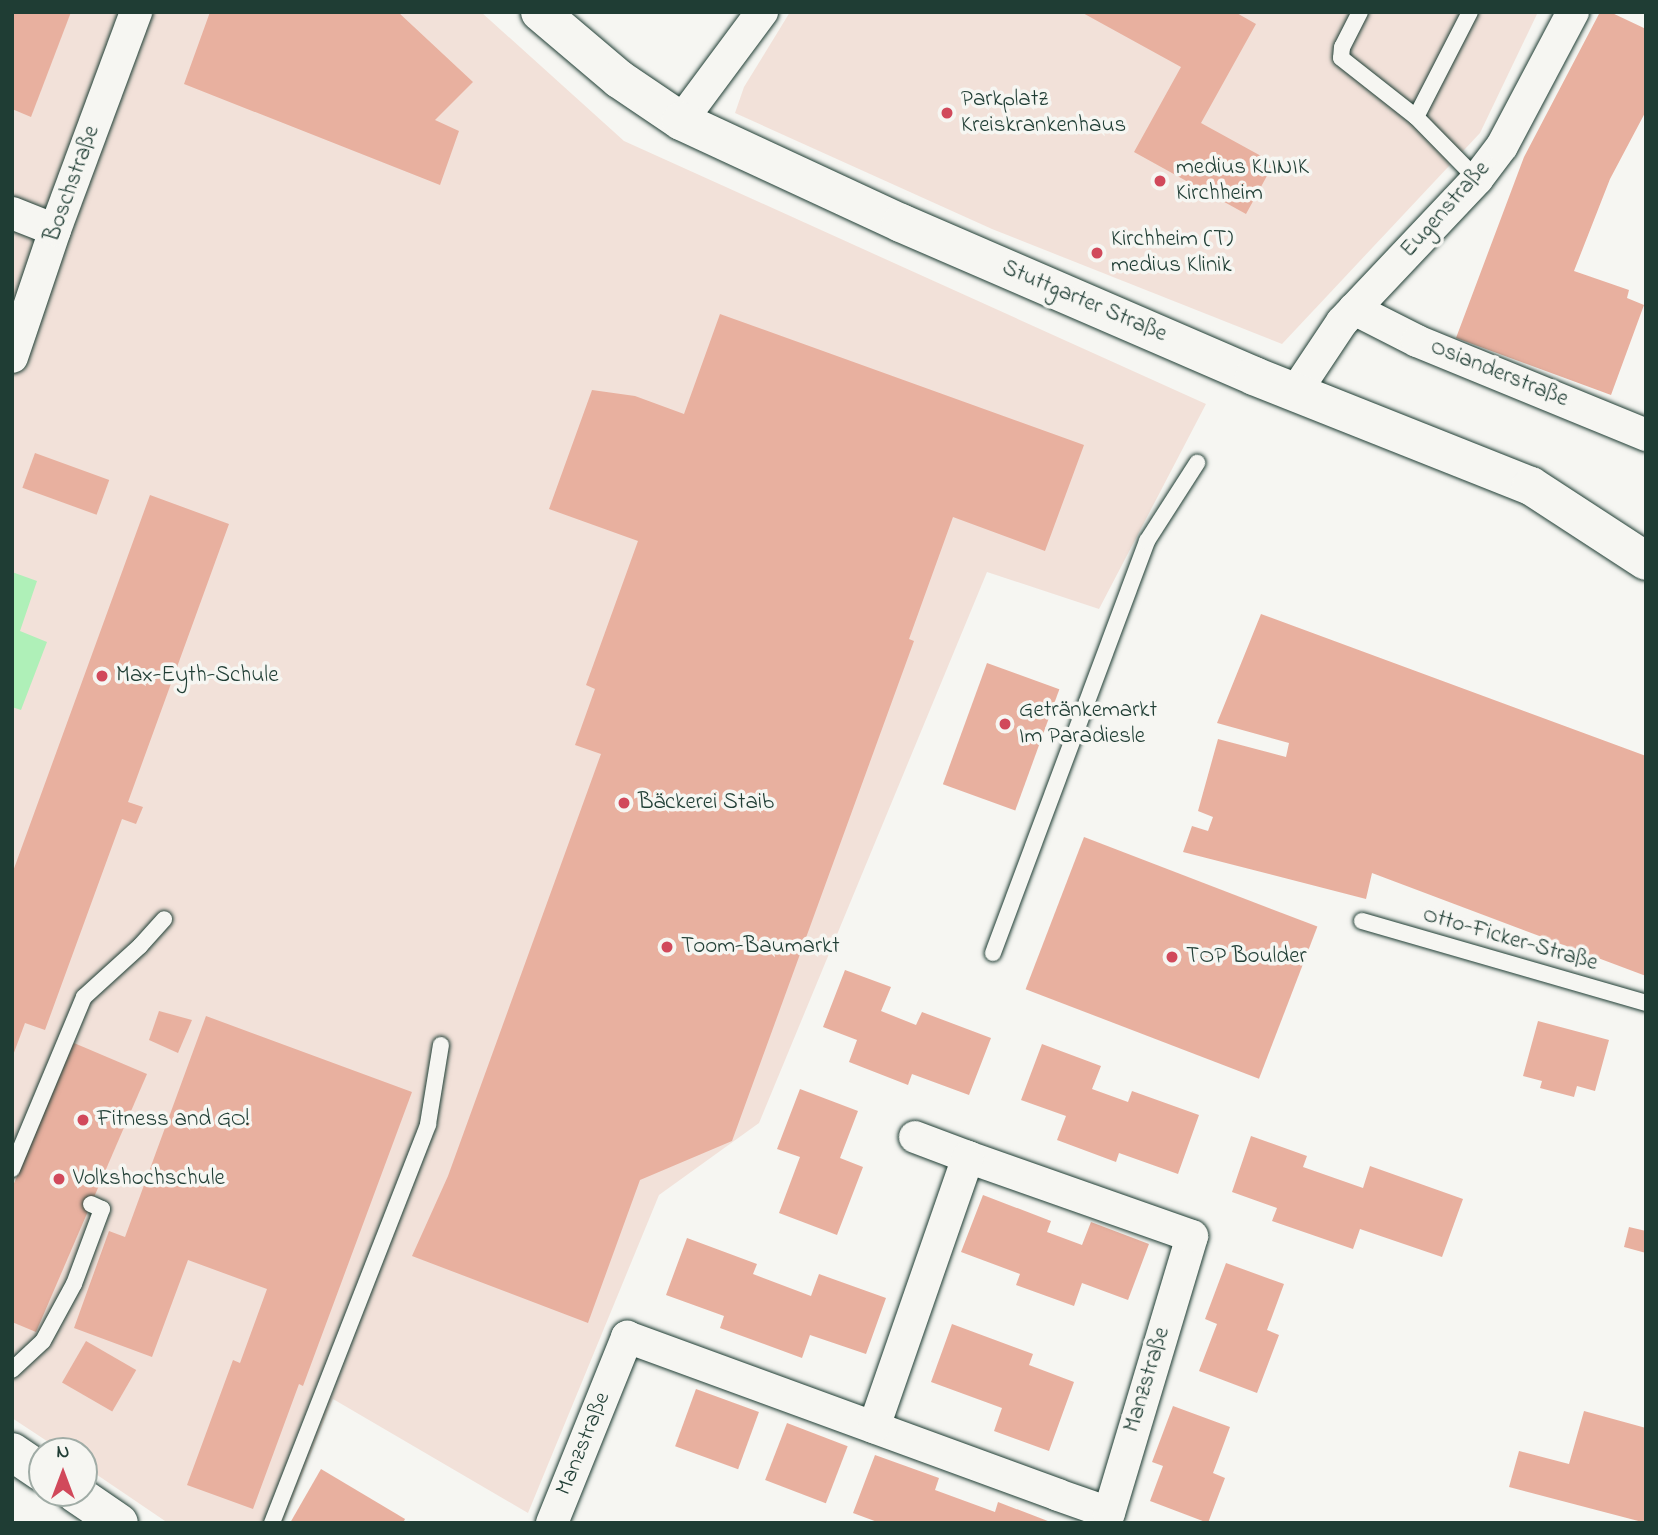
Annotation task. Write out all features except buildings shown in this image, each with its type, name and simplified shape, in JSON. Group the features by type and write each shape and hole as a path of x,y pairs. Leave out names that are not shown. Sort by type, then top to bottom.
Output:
{"main road":[{"name":"Stuttgarter Straße","path":"540,12 619,79 681,121 914,229 1296,391 1531,486 1646,561"},
{"path":"12,1452 28,1463"},
{"path":"96,1507 119,1523"}],"street":[{"name":"Boschstraße","path":"12,357 55,230 136,12"},
{"path":"681,121 762,12"},
{"name":"Eugenstraße","path":"1296,391 1342,322 1477,179 1502,146 1573,12"},
{"path":"12,213 55,230"},
{"name":"Osianderstraße","path":"1354,309 1417,341 1646,435"},
{"name":"Manzstraße","path":"552,1523 627,1337 1108,1513 1192,1236 915,1137"},
{"path":"874,1427 968,1157"}],"lane":[{"path":"1360,12 1342,47 1341,58 1416,117 1477,179"},
{"path":"1416,117 1470,12"},
{"path":"993,953 1147,541 1197,463"},
{"path":"15,1168 84,997 140,946 164,919"},
{"name":"Otto-Ficker-Straße","path":"1362,921 1646,1003"},
{"path":"272,1523 428,1124 441,1045"},
{"path":"12,1370 43,1341 74,1284 102,1209 91,1204"}],"shaded area":[{"path":"12,12 481,12 624,141 1206,404 1099,609 987,572 759,1123 659,1195 528,1513 333,1399 283,1523 168,1523 98,1476 98,1437 41,1437 12,1418"},
{"name":"medius KLINIK Kirchheim","path":"790,12 1538,12 1480,133 1282,344 992,229 735,113 744,87"}],"green space":[{"path":"12,572 37,581 20,631 47,642 21,710 12,707"}],"place":[{"name":"Parkplatz Kreiskrankenhaus","path":"947,113"},
{"name":"medius KLINIK Kirchheim","path":"1160,181"},
{"name":"Kirchheim (T) medius Klinik","path":"1097,253"},
{"name":"Max-Eyth-Schule","path":"102,676"},
{"name":"Getränkemarkt Im Paradiesle","path":"1005,724"},
{"name":"Bäckerei Staib","path":"624,803"},
{"name":"Toom-Baumarkt","path":"667,947"},
{"name":"TOP Boulder","path":"1172,957"},
{"name":"Fitness and GO!","path":"83,1120"},
{"name":"Volkshochschule","path":"59,1179"}]}
